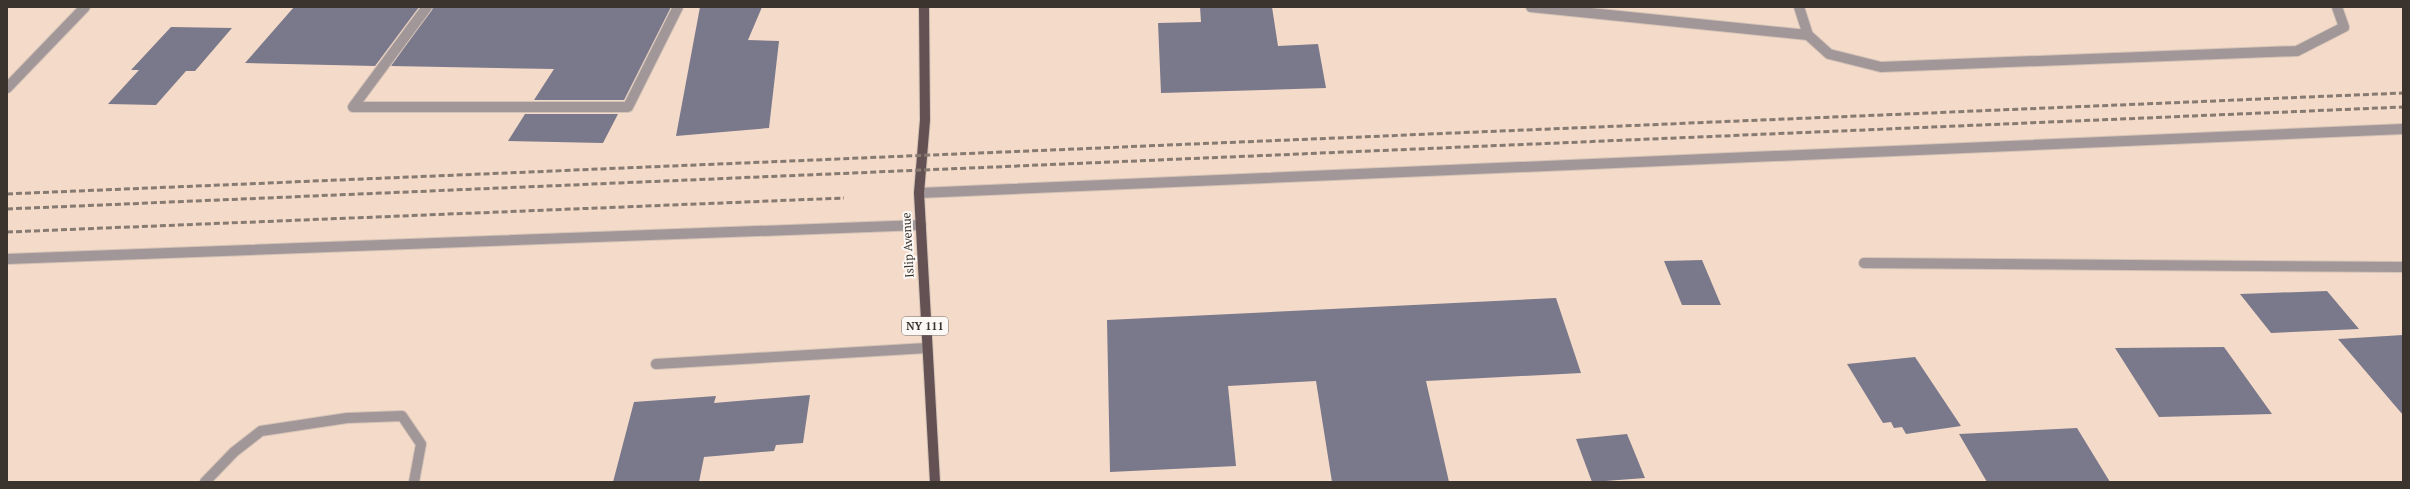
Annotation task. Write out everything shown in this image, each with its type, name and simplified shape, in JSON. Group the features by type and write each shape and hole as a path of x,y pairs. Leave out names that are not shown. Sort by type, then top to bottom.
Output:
{"main road":[{"name":"Islip Avenue","path":"924,7 925,120 919,193 935,482"}],"street":[{"path":"7,88 85,7"},
{"path":"427,7 353,107 628,107 678,7"},
{"path":"1531,7 1808,34"},
{"path":"1799,7 1808,34 1829,54 1881,67 2297,51 2344,27 2337,7"},
{"path":"919,193 2403,129"},
{"path":"7,259 921,225"},
{"path":"1864,263 2403,267"},
{"path":"656,364 927,348"},
{"path":"205,482 234,452 261,431 347,418 402,416 421,444 414,482"}],"shaded area":[{"path":"7,7 2403,7 2403,482 7,482"}],"building":[{"path":"294,7 419,7 375,66 245,63"},
{"path":"433,7 671,7 624,100 534,100 554,69 391,66"},
{"path":"700,7 762,7 748,40 779,41 769,128 676,136"},
{"path":"1200,7 1272,7 1278,46 1318,44 1326,88 1161,93 1158,23 1201,22"},
{"path":"171,27 232,28 195,71 186,71 156,105 108,104 139,70 131,70"},
{"path":"525,114 618,114 603,143 508,141"},
{"path":"1702,260 1721,305 1682,305 1664,261"},
{"path":"2327,291 2359,329 2271,333 2240,294"},
{"path":"1556,298 1581,373 1426,381 1449,482 1332,482 1316,381 1228,386 1236,466 1110,472 1107,320"},
{"path":"2403,335 2403,415 2338,339"},
{"path":"2224,347 2272,414 2159,417 2115,348"},
{"path":"1915,357 1961,426 1906,434 1902,427 1894,428 1891,422 1883,423 1847,364"},
{"path":"810,395 803,443 776,445 774,451 704,457 699,482 613,482 634,402 716,396 714,403"},
{"path":"2077,428 2110,482 1987,482 1959,434"},
{"path":"1627,434 1645,478 1592,482 1576,439"}],"railway":[{"path":"7,194 2403,93"},
{"path":"7,209 2403,107"},
{"path":"7,232 844,198"}]}
